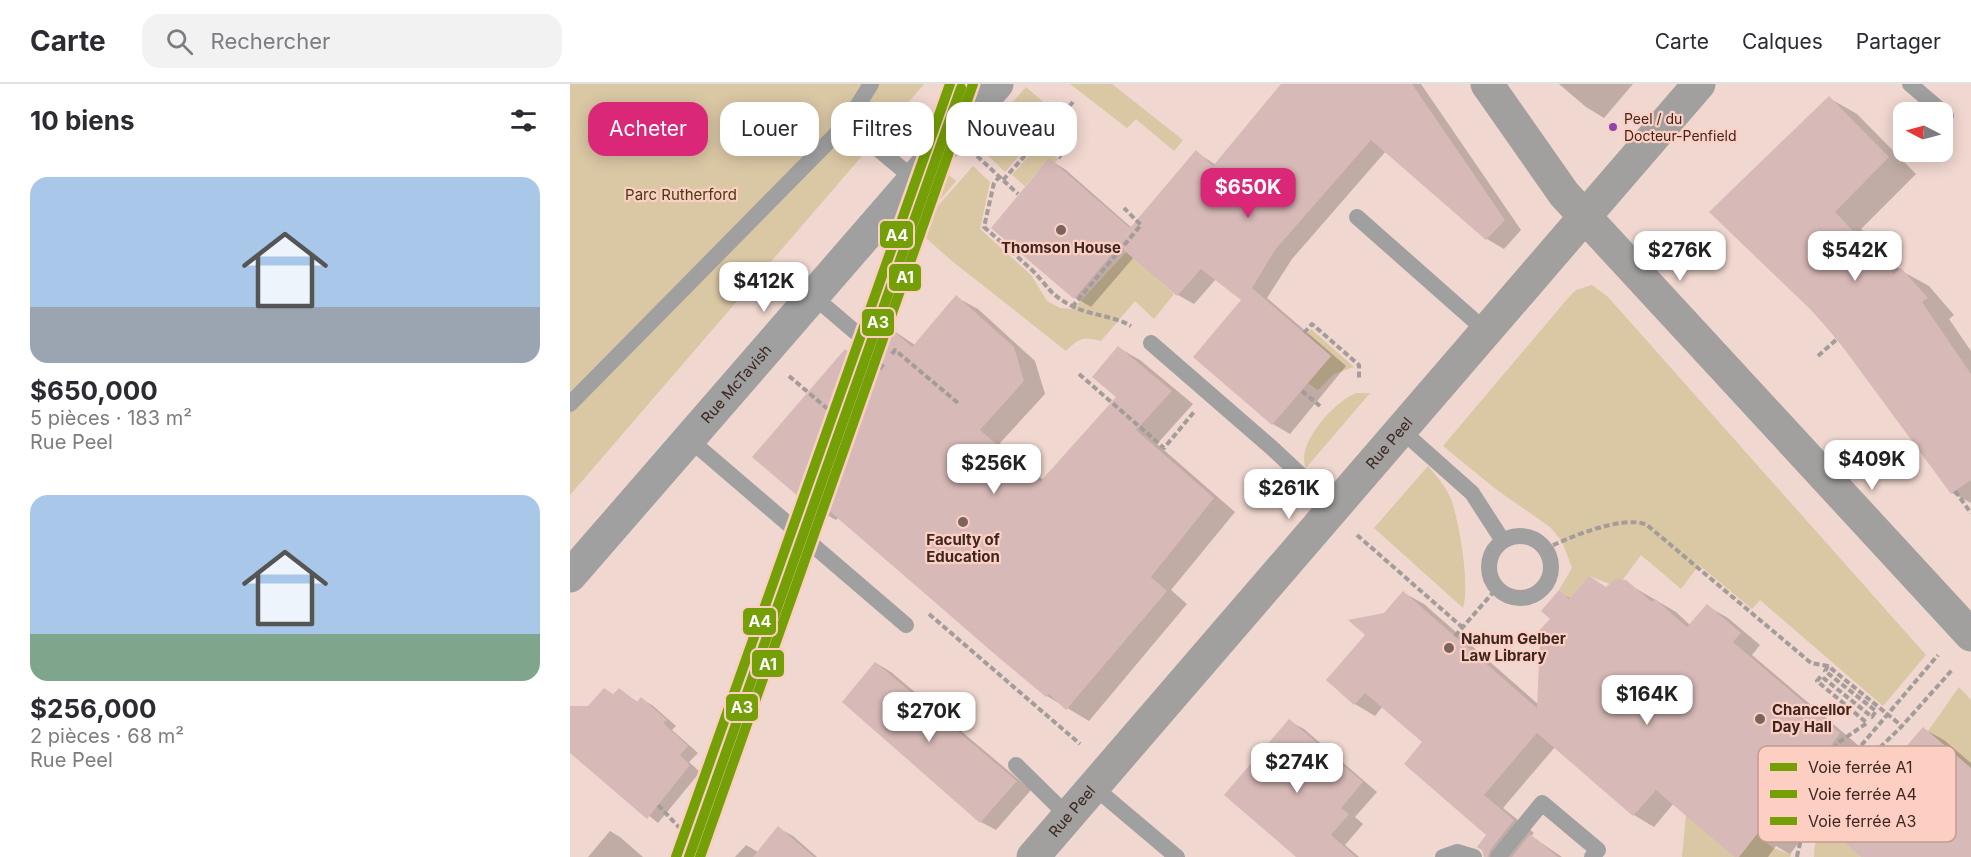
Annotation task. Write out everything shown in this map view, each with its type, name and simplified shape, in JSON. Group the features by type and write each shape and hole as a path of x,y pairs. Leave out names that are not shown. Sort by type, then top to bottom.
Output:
{"street":[{"name":"Rue McTavish","path":"570,576 997,84"},
{"path":"1487,84 1554,182 1585,218 1971,635"},
{"name":"Rue Peel","path":"1033,857 1699,84"}],"lane":[{"path":"860,102 871,84"},
{"path":"1910,84 1927,102"},
{"path":"570,404 831,140"},
{"path":"887,156 914,179"},
{"path":"1357,217 1486,331"},
{"path":"813,296 867,342"},
{"path":"1151,343 1272,448 1334,506"},
{"path":"1400,429 1472,493 1503,541"},
{"path":"689,439 906,625"},
{"path":"1518,536 1528,537 1545,549 1550,563 1550,573 1546,583 1536,594 1516,598 1497,588 1490,577 1489,561 1503,541 1518,536"},
{"path":"1016,765 1068,816"},
{"path":"1094,787 1177,857"},
{"path":"1497,857 1542,803 1598,850 1592,857"},
{"path":"1443,857 1457,852 1474,857"}],"path":[{"path":"1022,156 994,183 984,228 1035,273 1049,293 1072,307 1091,314 1122,320 1134,328"},
{"path":"979,158 1018,194"},
{"path":"1072,307 1141,225 1124,208"},
{"path":"1304,333 1312,324 1359,365 1359,380"},
{"path":"1818,356 1837,339"},
{"path":"840,418 895,350 958,404"},
{"path":"1079,374 1164,448 1201,404"},
{"path":"792,378 856,434"},
{"path":"1302,391 1320,406"},
{"path":"1955,491 1971,513"},
{"path":"1545,549 1562,541 1627,521 1640,521 1811,663 1828,666 1902,726"},
{"path":"1357,535 1462,627"},
{"path":"1455,636 1497,588"},
{"path":"1861,746 1938,655"},
{"path":"1828,666 1825,670 1876,711 1872,717 1821,676 1817,681 1867,723 1835,746"},
{"path":"1882,746 1952,670"},
{"path":"658,805 707,857"},
{"path":"1797,857 1800,842"}],"green space":[{"name":"Parc Rutherford","path":"570,84 924,84 908,102 831,102 831,156 862,156 570,495"},
{"path":"1070,84 1112,84 1183,140 1174,151 1136,119 1127,128"},
{"path":"1026,87 1043,102 1013,102"},
{"path":"988,156 1019,156 1005,172"},
{"path":"1029,156 1054,156 1058,159 1055,163 1049,159 1025,186 1012,175"},
{"path":"973,166 990,182 980,229 1031,275 1047,301 1060,308 1073,309 1148,229 1156,278 1174,294 1154,319 1135,301 1101,341 1082,339 1066,351 952,261 917,230"},
{"path":"949,175 956,181 918,226 912,220"},
{"path":"1592,285 1608,297 1926,655 1883,706 1760,600 1752,609 1699,565 1681,589 1641,555 1621,582 1615,579 1610,584 1589,576 1569,599 1559,590 1572,568 1562,541 1550,527 1497,490 1443,446 1569,297 1576,290"},
{"path":"1311,329 1354,367 1334,374 1318,390 1308,383 1331,356 1306,335"},
{"path":"1356,393 1370,393 1306,468 1304,458 1306,447 1319,424 1338,405"},
{"path":"1428,466 1449,494 1456,515 1465,572 1463,608 1374,528"},
{"path":"1959,687 1971,700 1971,768 1956,755 1956,746 1945,746 1928,731"},
{"path":"1686,815 1734,857 1682,857"},
{"path":"1757,834 1758,842 1766,842 1773,848 1791,854 1790,857 1739,857"},
{"path":"1816,842 1844,842 1861,857 1814,857"}],"building":[{"path":"1281,84 1412,84 1505,220 1486,240 1371,140 1275,250 1252,288 1331,356 1272,425 1193,357 1241,300 1201,269 1177,296 1119,246 1074,299 991,228 1049,158 1130,228 1196,150 1213,166"},
{"path":"1829,96 1889,157 1835,212 1894,274 1901,268 1928,298 1922,302 1971,374 1971,480 1951,494 1837,339 1811,310 1709,212"},
{"name":"Faculty of Education","path":"956,295 1014,347 1024,381 980,430 1040,482 1116,397 1092,377 1118,346 1172,391 1136,430 1214,498 1151,577 1167,591 1066,710 1049,694 1046,697 997,656 819,502 813,509 752,457 845,349 854,356 860,350 871,352 877,344 874,334 885,323 912,347"},
{"path":"1589,576 1606,587 1615,579 1626,580 1652,602 1655,599 1687,627 1707,604 1741,633 1733,642 1840,733 1830,746 1758,746 1758,835 1739,857 1734,857 1656,790 1633,816 1537,733 1484,795 1514,820 1490,850 1488,857 1484,857 1482,850 1477,847 1486,835 1404,764 1422,742 1365,693 1354,705 1326,680 1365,635 1348,620 1384,613 1403,591 1537,708 1540,640 1535,635 1550,619 1541,611 1559,590 1569,599"},
{"path":"875,662 1017,781 980,823 842,702"},
{"path":"604,688 613,694 619,688 637,702 641,697 667,720 663,723 688,746 680,755 690,765 647,819 570,753 570,706 588,706"},
{"path":"1289,719 1363,782 1341,808 1349,814 1331,835 1356,857 1296,857 1224,795"},
{"path":"1923,727 1945,746 1907,746"},
{"path":"1956,755 1971,768 1971,857 1861,857 1843,842 1956,842"},
{"path":"778,826 814,857 753,857"},
{"path":"1530,834 1558,857 1512,857"}],"rail line":[{"name":"A4","path":"676,857 950,84"},
{"name":"A1","path":"700,857 973,84"},
{"name":"A3","path":"689,857 961,88"}],"place":[{"name":"Peel / du Docteur-Penfield","path":"1613,127"},
{"name":"Thomson House","path":"1061,230"},
{"name":"Faculty of Education","path":"963,522"},
{"name":"Nahum Gelber Law Library","path":"1449,648"},
{"name":"Chancellor Day Hall","path":"1760,719"}]}
